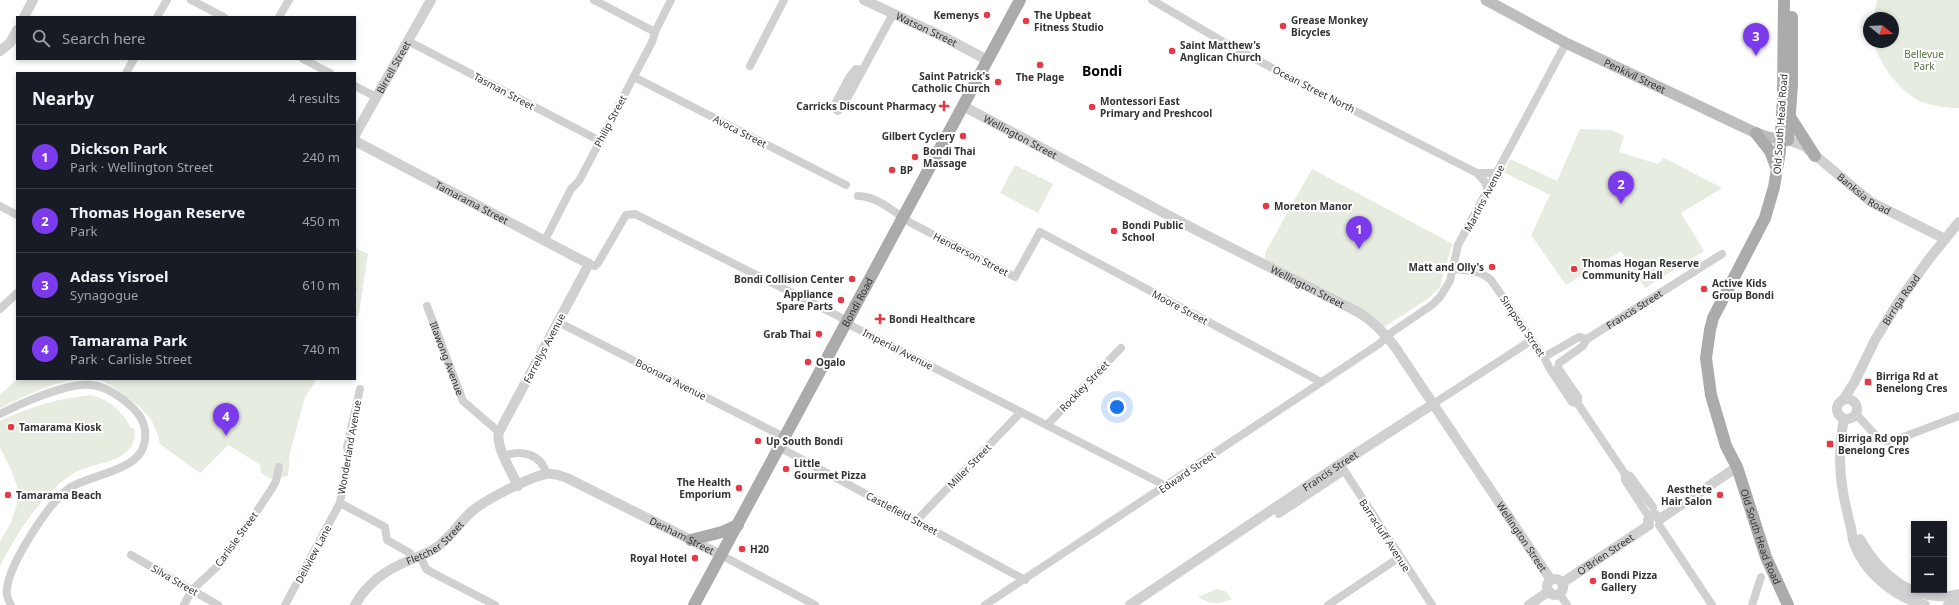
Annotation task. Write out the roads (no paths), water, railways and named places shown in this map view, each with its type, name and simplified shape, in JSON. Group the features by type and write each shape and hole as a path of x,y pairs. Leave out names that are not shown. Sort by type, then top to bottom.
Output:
{"main road":[{"name":"Bondi Road","path":"694,605 1020,0"},
{"name":"Penkivil Street","path":"1486,0 1566,43 1756,133 1784,140"},
{"name":"Old South Head Road","path":"1737,467 1734,444 1715,376 1714,355 1716,335 1729,302 1776,211 1782,184 1784,140 1784,0"},
{"name":"Old South Head Road","path":"1788,605 1766,557 1737,467 1726,446 1711,395 1706,368 1706,349 1710,330 1718,307 1769,208 1790,117 1792,0"},
{"path":"1790,117 1815,156"},
{"path":"1756,133 1770,152 1777,170"},
{"path":"691,540 715,534 738,525"}],"street":[{"path":"24,16 32,0"},
{"path":"158,16 167,0"},
{"path":"191,0 222,16"},
{"path":"280,16 289,0"},
{"name":"Birrell Street","path":"356,133 431,0"},
{"path":"594,0 655,32"},
{"name":"Philip Street","path":"545,240 571,189 579,181 652,42 655,32 672,0"},
{"path":"750,66 784,0"},
{"name":"Watson Street","path":"864,0 988,60"},
{"name":"Ocean Street North","path":"1152,0 1220,40 1302,84 1478,173 1497,173"},
{"path":"861,70 856,69 850,76 834,106 836,110 838,111 843,106 861,70 868,61 893,14"},
{"path":"0,51 10,43 16,32"},
{"name":"Tasman Street","path":"408,41 600,141"},
{"name":"Martins Avenue","path":"1387,336 1437,301 1448,285 1458,245 1566,43"},
{"path":"127,72 133,60"},
{"path":"305,60 328,72"},
{"name":"Avoca Street","path":"634,77 846,185"},
{"path":"356,87 376,97"},
{"name":"Wellington Street","path":"963,106 1192,228 1358,312 1371,321 1387,336 1551,580"},
{"name":"Banksia Road","path":"1784,140 1801,144 1871,202 1945,239"},
{"name":"Tamarama Street","path":"356,142 589,264"},
{"path":"1478,173 1485,182 1488,190"},
{"path":"858,196 870,198 897,212 903,217"},
{"path":"0,206 16,214"},
{"name":"Imperial Avenue","path":"589,264 594,266 598,263 624,217 632,213 846,321 1166,486"},
{"name":"Henderson Street","path":"903,217 1015,277 1040,232"},
{"name":"Birriga Road","path":"1843,400 1854,383 1875,340 1897,304 1959,222"},
{"name":"Moore Street","path":"1040,232 1321,382"},
{"name":"Francis Street","path":"1558,365 1560,361 1583,346 1587,339 1722,254"},
{"name":"Farrellys Avenue","path":"499,432 589,264"},
{"name":"Simpson Street","path":"1452,269 1476,271 1484,274 1491,280 1544,357 1550,369 1572,402 1578,404"},
{"path":"0,309 16,295"},
{"name":"Illawong Avenue","path":"427,306 463,401 499,432"},
{"name":"Boonara Avenue","path":"558,322 781,442"},
{"name":"Edward Street","path":"985,605 1025,580 1379,344 1387,336"},
{"name":"Francis Street","path":"1544,357 1579,337 1587,339"},
{"name":"Francis Street","path":"1279,514 1424,408 1434,404 1532,340"},
{"name":"Rockley Street","path":"1047,425 1121,348"},
{"name":"Simpson Street","path":"1558,365 1558,368 1578,397 1578,404 1625,474 1630,476 1653,507"},
{"name":"Birriga Road","path":"1854,383 1854,402"},
{"path":"0,414 35,398 80,385 91,385 104,388 130,406 141,419 145,428 145,442 142,450 136,458 124,466 72,487 57,499 21,552 10,576 6,594 11,605"},
{"name":"Wonderland Avenue","path":"360,389 347,448 349,457 340,503 385,527 387,540 417,557"},
{"path":"1848,399 1854,402 1857,407 1856,414 1851,418 1844,419 1837,412 1839,403 1848,399"},
{"name":"Miller Street","path":"917,520 1021,412"},
{"path":"1856,414 1879,439 1890,442 1959,416"},
{"path":"1844,419 1840,456 1841,484 1846,514 1852,529 1853,540 1864,560 1885,585 1899,596 1925,605"},
{"path":"499,432 498,440 504,456 518,486 546,474 541,462 530,455 517,452 504,456"},
{"name":"Castlefield Street","path":"781,442 1025,580"},
{"name":"Carlisle Street","path":"184,605 192,590 220,564 237,542 271,490 276,481 279,467"},
{"name":"Francis Street","path":"1130,605 1342,467"},
{"name":"Barracluff Avenue","path":"1342,467 1432,605"},
{"name":"O'Brien Street","path":"1561,588 1654,522 1737,467"},
{"name":"Denham Street","path":"546,474 567,478 721,555 815,605"},
{"name":"Simpson Street","path":"1625,474 1625,480 1712,605"},
{"name":"Fletcher Street","path":"355,605 363,590 374,579 391,568 417,557 446,540 476,508 518,486"},
{"name":"Dellview Lane","path":"286,605 340,503"},
{"path":"1852,529 1859,537 1868,554 1899,586 1923,596 1950,597 1959,594"},
{"name":"Silva Street","path":"131,555 218,605"},
{"path":"417,557 426,569 495,605"},
{"path":"1328,605 1400,557"},
{"path":"1752,605 1761,577"},
{"path":"1549,591 1548,586 1551,580 1559,580 1567,605"},
{"path":"1549,591 1554,594 1561,588"},
{"path":"1529,605 1549,591"},
{"path":"1948,605 1959,602"}],"place":[{"name":"Kemenys","path":"987,15"},
{"name":"The Upbeat Fitness Studio","path":"1026,21"},
{"name":"Grease Monkey Bicycles","path":"1283,26"},
{"name":"Saint Matthew's Anglican Church","path":"1172,51"},
{"name":"Adass Yisroel","path":"1756,56"},
{"name":"The Plage","path":"1040,65"},
{"name":"Saint Patrick's Catholic Church","path":"998,82"},
{"name":"Carricks Discount Pharmacy","path":"944,106"},
{"name":"Montessori East Primary and Preshcool","path":"1092,107"},
{"name":"Gilbert Cyclery","path":"963,136"},
{"name":"Bondi Thai Massage","path":"915,157"},
{"name":"BP","path":"892,170"},
{"name":"Thomas Hogan Reserve","path":"1621,204"},
{"name":"Moreton Manor","path":"1266,206"},
{"name":"Bondi Public School","path":"1114,231"},
{"name":"Dickson Park","path":"1359,249"},
{"name":"Matt and Olly's","path":"1492,267"},
{"name":"Thomas Hogan Reserve Community Hall","path":"1574,269"},
{"name":"Bondi Collision Center","path":"852,279"},
{"name":"Active Kids Group Bondi","path":"1704,289"},
{"name":"Appliance Spare Parts","path":"841,300"},
{"name":"Bondi Healthcare","path":"880,319"},
{"name":"Grab Thai","path":"819,334"},
{"name":"Ogalo","path":"808,362"},
{"name":"Birriga Rd at Benelong Cres","path":"1868,382"},
{"name":"Tamarama Kiosk","path":"11,427"},
{"name":"Tamarama Park","path":"226,436"},
{"name":"Up South Bondi","path":"758,441"},
{"name":"Birriga Rd opp Benelong Cres","path":"1830,444"},
{"name":"Little Gourmet Pizza","path":"786,469"},
{"name":"The Health Emporium","path":"739,488"},
{"name":"Tamarama Beach","path":"8,495"},
{"name":"Aesthete Hair Salon","path":"1720,495"},
{"name":"H20","path":"742,549"},
{"name":"Royal Hotel","path":"695,558"},
{"name":"Bondi Pizza Gallery","path":"1593,581"}],"district":[{"name":"Bondi","path":"1102,70"}],"park label":[{"name":"Bellevue Park","path":"1924,60"}]}
